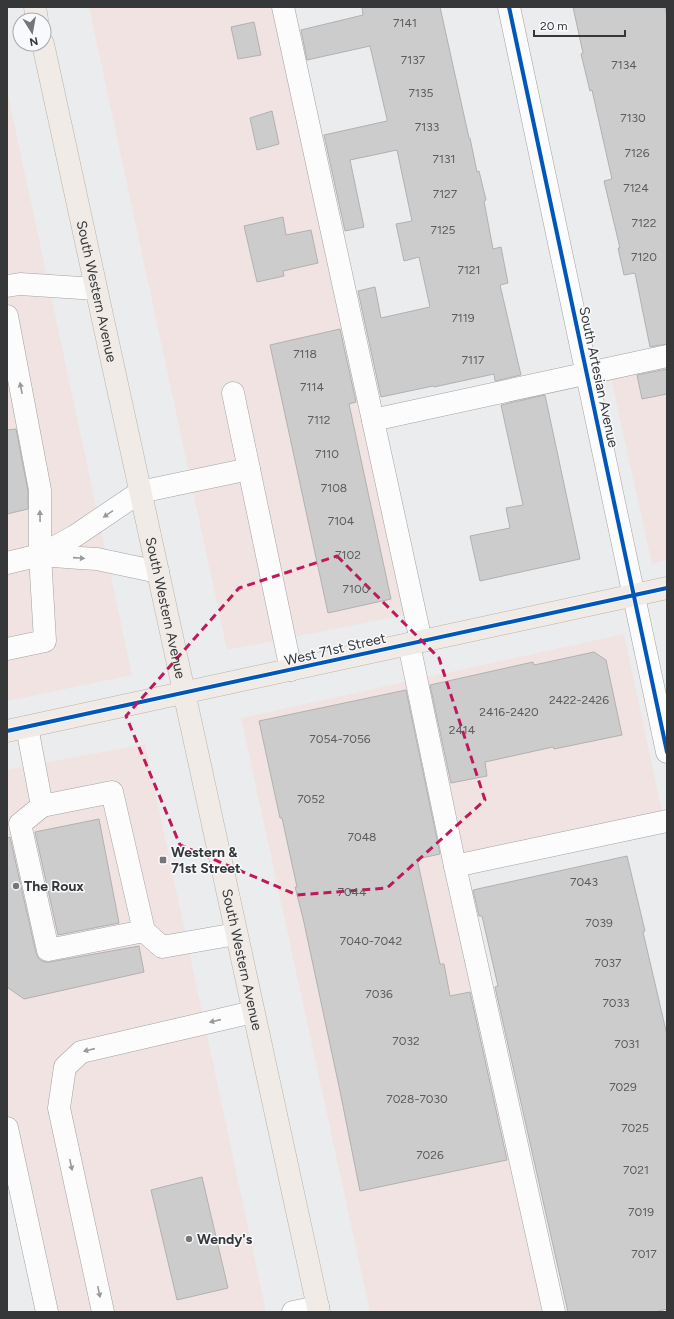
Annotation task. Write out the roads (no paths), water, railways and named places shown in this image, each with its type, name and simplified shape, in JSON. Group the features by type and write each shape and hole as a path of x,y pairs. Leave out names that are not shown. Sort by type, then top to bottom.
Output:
{"main road":[{"name":"South Western Avenue","path":"45,52 318,1309"},
{"name":"West 71st Street","path":"17,729 667,588"}],"street":[{"path":"283,7 373,420 455,866 554,1312"},
{"name":"South Artesian Avenue","path":"509,7 667,752"},
{"path":"7,286 20,284 96,288"},
{"path":"7,316 40,490 40,556 45,641 7,649"},
{"path":"373,420 667,356"},
{"path":"233,394 291,670"},
{"path":"40,556 75,536 140,492 249,469"},
{"path":"7,563 40,556 97,559 158,572"},
{"path":"17,729 42,806"},
{"path":"144,931 48,950 20,824 42,806 112,792 144,931 162,947 236,934"},
{"path":"455,866 667,821"},
{"path":"103,1312 59,1108 65,1067 81,1052 254,1012"},
{"path":"7,1128 47,1312"},
{"path":"293,1312 318,1309"}],"place":[{"name":"Western & 71st Street","path":"163,860"},
{"name":"The Roux","path":"16,886"},
{"name":"Wendy's","path":"189,1239"}]}
